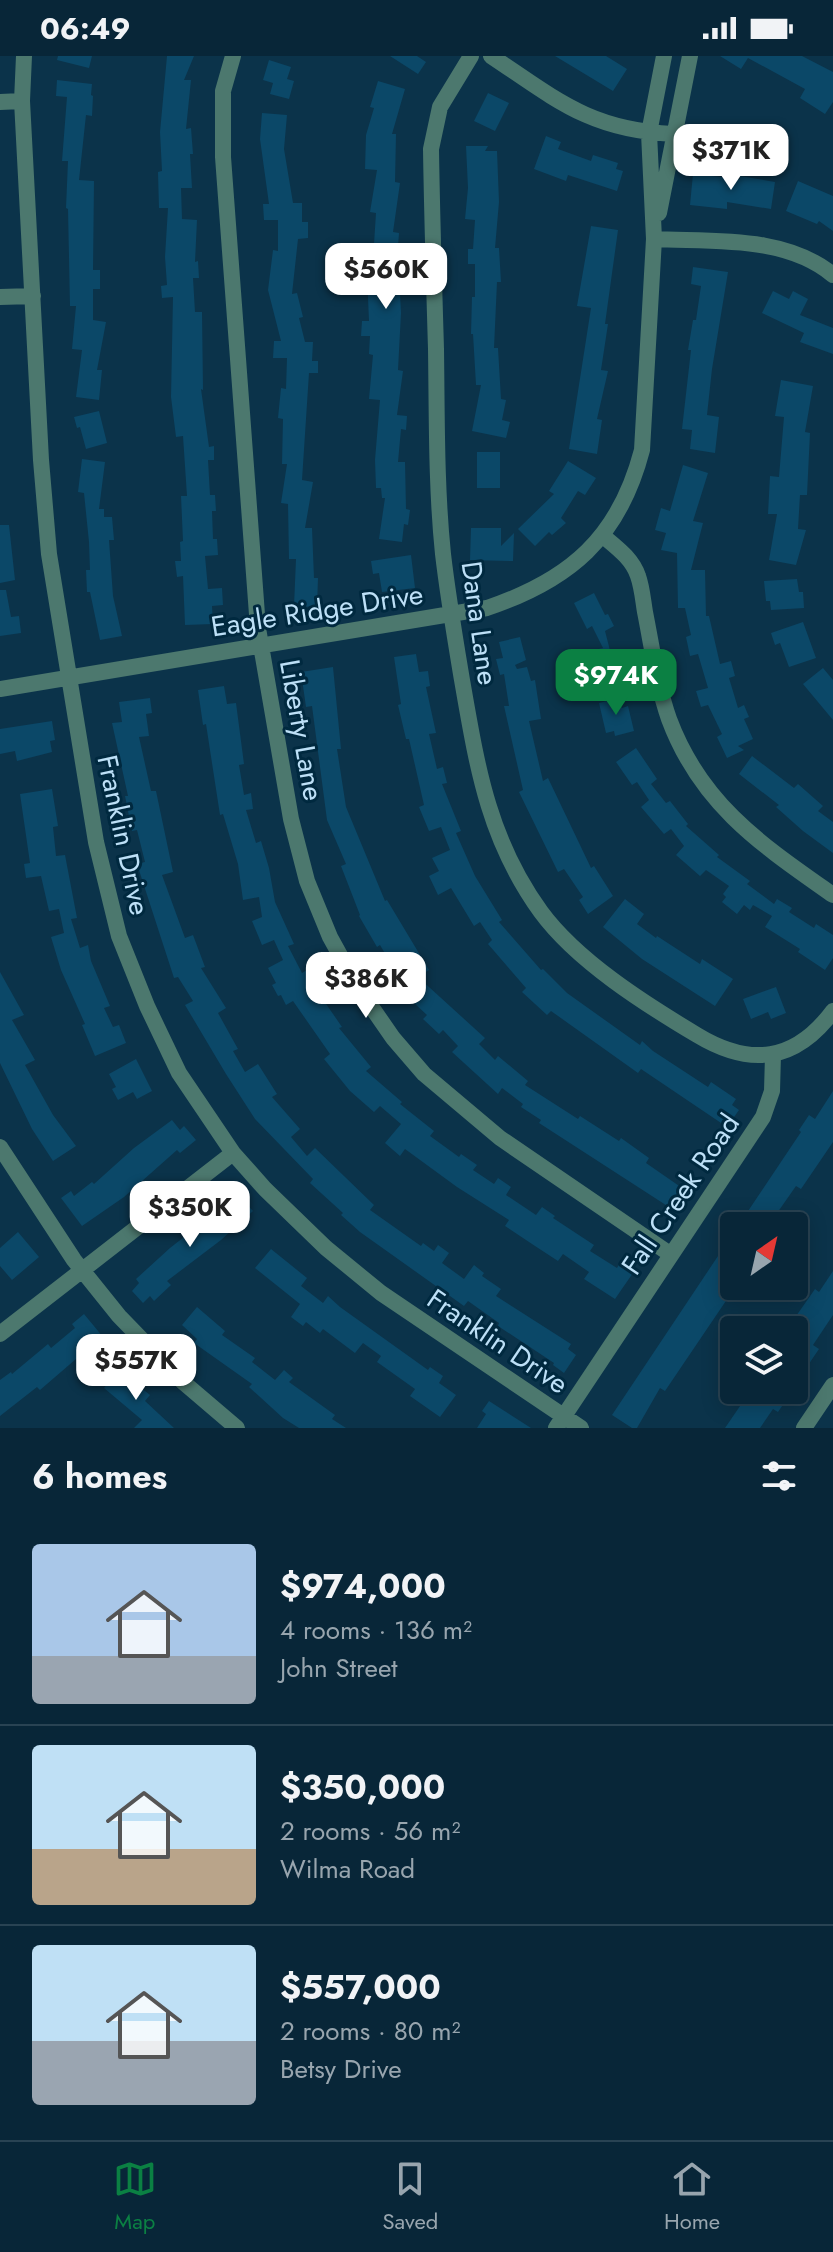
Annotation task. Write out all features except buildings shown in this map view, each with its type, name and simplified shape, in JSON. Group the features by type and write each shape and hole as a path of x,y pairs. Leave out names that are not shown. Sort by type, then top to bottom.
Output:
{"street":[{"name":"Franklin Drive","path":"24,56 22,101 49,554 96,842 119,936 147,1006 179,1073 233,1153 265,1189 326,1248 381,1293 560,1422 581,1428"},
{"name":"Liberty Lane","path":"233,56 223,91 223,157 250,541 261,644 291,819 307,881 330,937 357,986 393,1038 424,1074 500,1138 670,1254"},
{"name":"Dana Lane","path":"471,56 440,107 431,149 438,468 450,614 481,782 496,832 517,874 542,913 566,941 593,965 715,1046 758,1057 773,1055"},
{"path":"491,56 575,111 612,126 673,134"},
{"name":"Eagle Ridge Drive","path":"0,689 487,608 520,597 563,574 616,517 642,450 654,239 649,133 664,56"},
{"name":"Eagle Ridge Drive","path":"654,239 690,56"},
{"path":"0,102 22,101"},
{"path":"654,239 787,250 807,258 833,275"},
{"path":"0,297 33,296"},
{"path":"602,535 626,556 638,575 669,720 698,777 727,814 766,848 833,895"},
{"path":"773,1055 802,1043 822,1026 833,1011"},
{"name":"Fall Creek Road","path":"560,1422 763,1117 772,1091 773,1055"},
{"path":"0,1147 41,1213 119,1316 183,1382 237,1428"},
{"path":"0,1334 233,1153"},
{"path":"804,1428 833,1385"}]}
